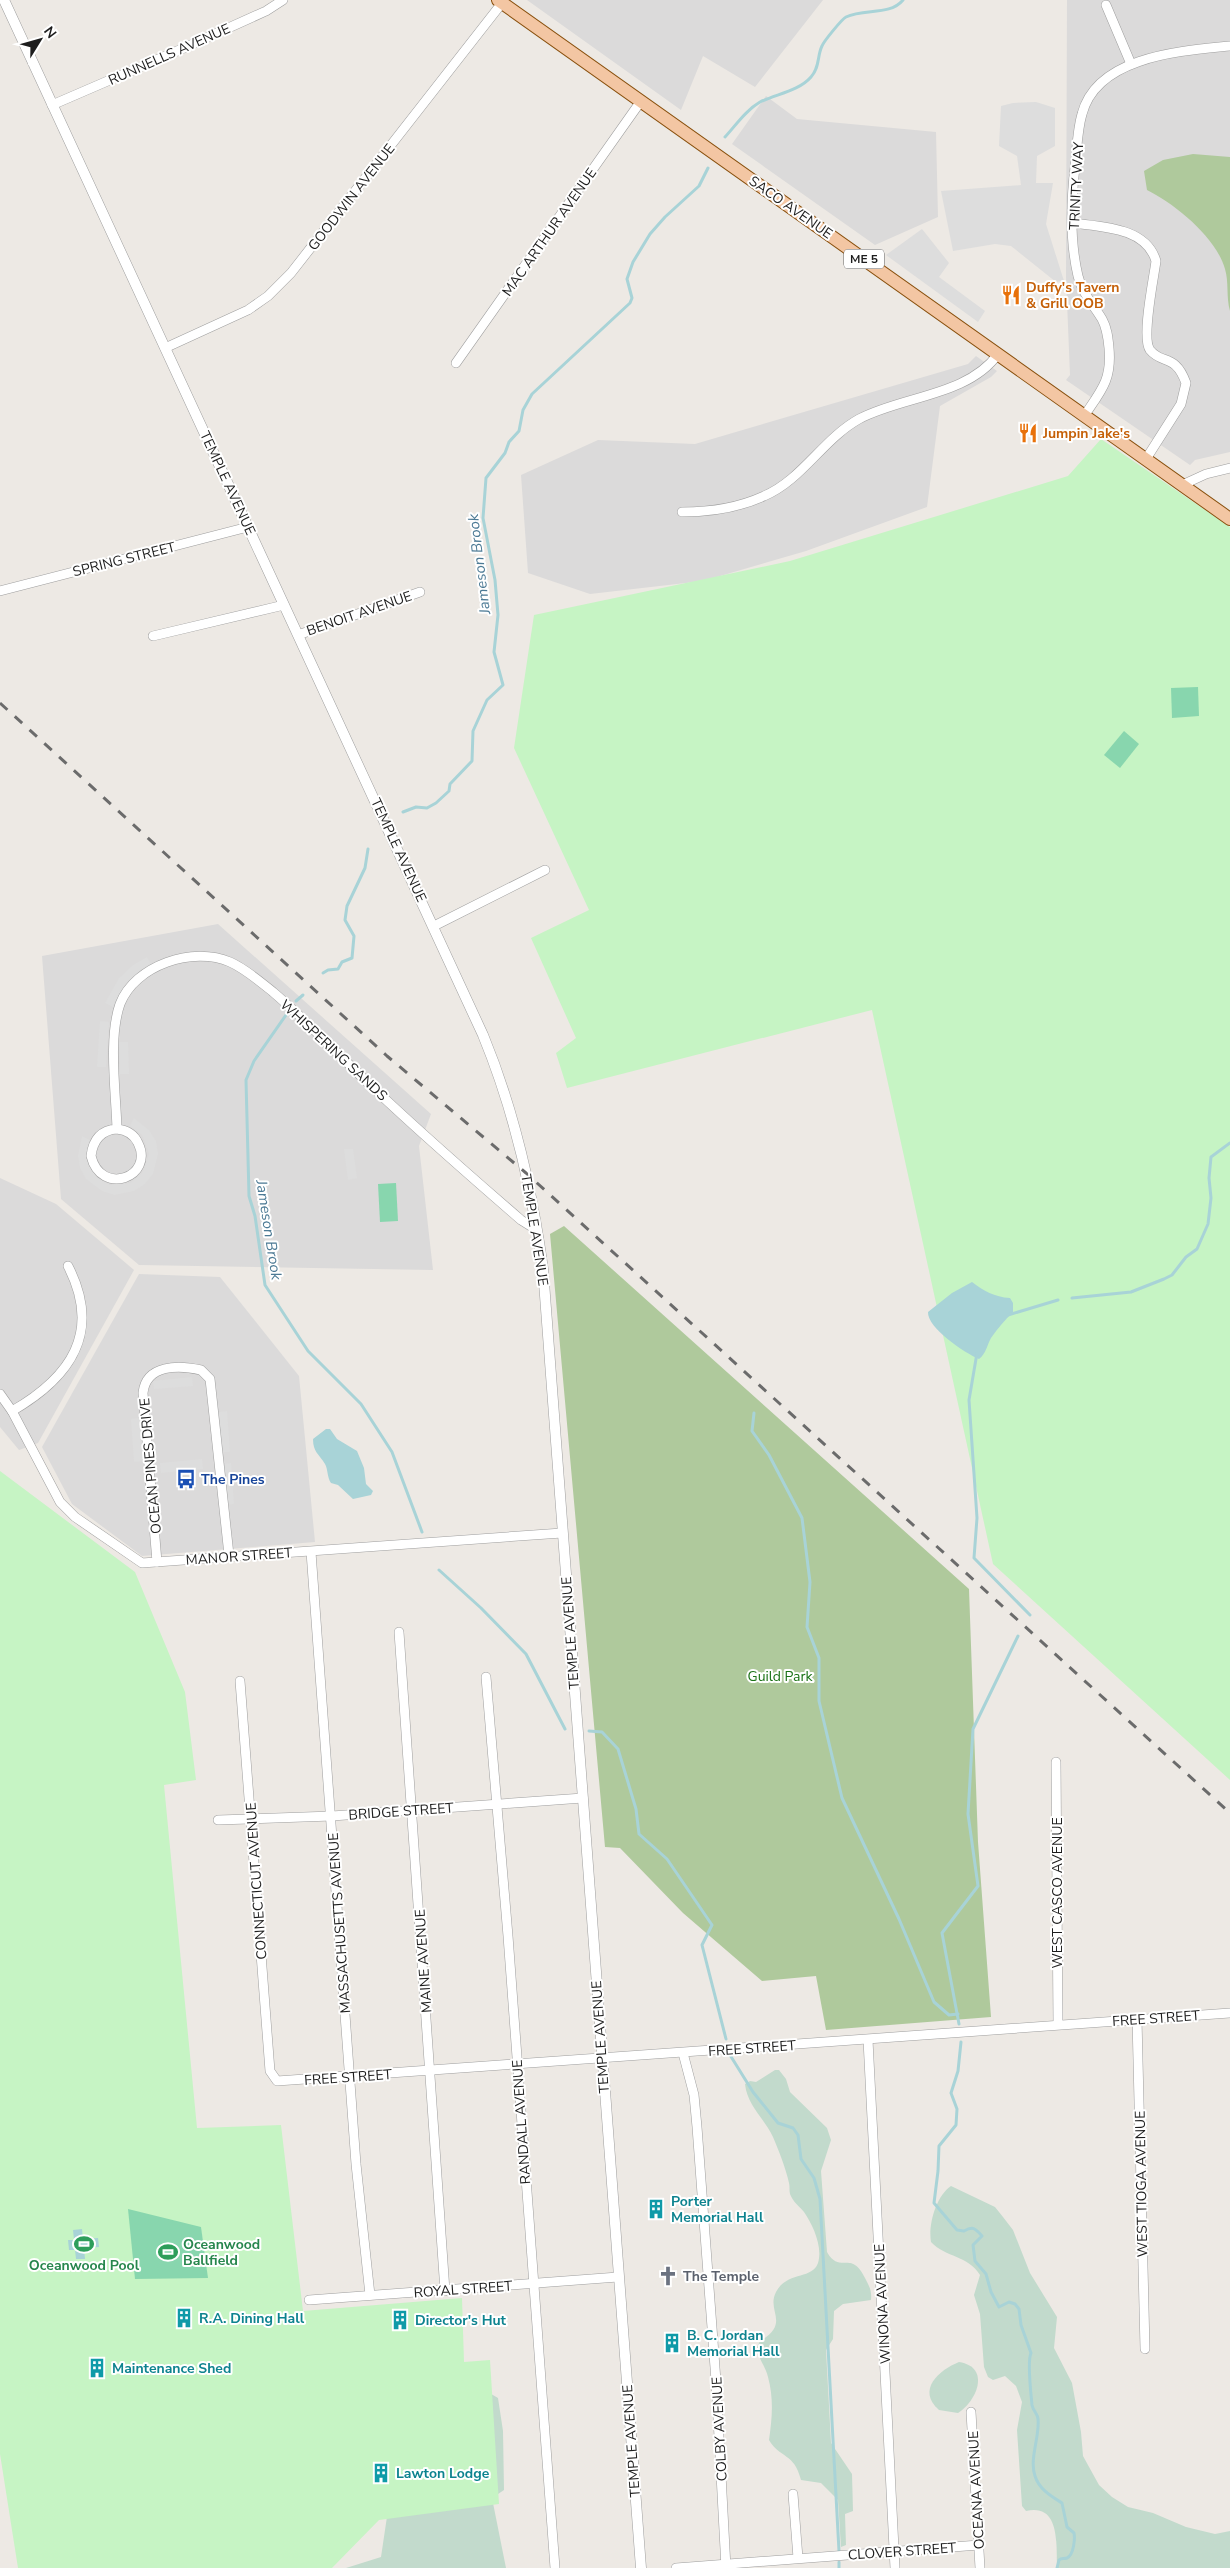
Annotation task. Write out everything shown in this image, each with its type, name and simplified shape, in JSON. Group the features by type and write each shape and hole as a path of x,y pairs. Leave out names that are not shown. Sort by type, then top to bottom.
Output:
{"main road":[{"name":"SACO AVENUE","path":"500,2 1230,519"}],"street":[{"name":"TEMPLE AVENUE","path":"4,0 483,1035 502,1084 530,1188 542,1269 640,2568"},
{"name":"RUNNELLS AVENUE","path":"52,105 266,11 283,0"},
{"name":"GOODWIN AVENUE","path":"165,348 248,310 268,296 291,273 500,2"},
{"path":"1106,5 1131,64"},
{"name":"TRINITY WAY","path":"1084,416 1105,386 1110,365 1108,332 1103,321 1085,296 1078,276 1073,223 1074,175 1082,114 1099,85 1131,64 1168,52 1230,46"},
{"name":"MAC ARTHUR AVENUE","path":"456,363 641,101"},
{"path":"1073,223 1130,233 1146,243 1154,253 1156,260 1148,321 1148,346 1151,351 1177,366 1186,383 1181,404 1146,459"},
{"path":"682,512 720,508 765,496 780,487 858,420 979,374 998,354"},
{"path":"1182,485 1206,474 1230,468"},
{"name":"SPRING STREET","path":"0,590 248,527"},
{"name":"BENOIT AVENUE","path":"298,635 420,592"},
{"path":"153,636 284,605"},
{"path":"434,926 545,870"},
{"name":"WHISPERING SANDS","path":"117,1129 116,1024 124,997 142,976 166,963 199,956 220,959 246,971 309,1023 366,1081 437,1146 522,1220 537,1230"},
{"path":"117,1129 131,1133 136,1138 142,1155 137,1169 132,1174 118,1179 104,1176 99,1172 91,1156 96,1139 108,1130 117,1129"},
{"path":"12,1411 45,1390 64,1370 73,1353 82,1328 82,1312 78,1285 68,1266"},
{"name":"OCEAN PINES DRIVE","path":"157,1562 144,1393 149,1376 158,1370 167,1369 201,1370 210,1379 229,1555"},
{"name":"MANOR STREET","path":"0,1394 12,1411 54,1492 66,1510 136,1561 157,1562 229,1555 312,1552 562,1533"},
{"name":"MASSACHUSETTS AVENUE","path":"312,1552 356,2164 370,2295"},
{"name":"MAINE AVENUE","path":"399,1632 413,1811 445,2291"},
{"name":"RANDALL AVENUE","path":"486,1677 555,2568"},
{"name":"CONNECTICUT AVENUE","path":"240,1681 252,1817 270,2071 275,2080"},
{"name":"WEST CASCO AVENUE","path":"1056,1762 1058,2024"},
{"name":"BRIDGE STREET","path":"218,1820 252,1817 332,1816 583,1798"},
{"name":"FREE STREET","path":"275,2080 286,2082 350,2075 517,2066 602,2058 1230,2012"},
{"name":"WEST TIOGA AVENUE","path":"1137,2020 1145,2350"},
{"name":"WINONA AVENUE","path":"868,2040 896,2568"},
{"name":"COLBY AVENUE","path":"684,2053 694,2096 697,2127 716,2381 726,2566"},
{"name":"ROYAL STREET","path":"309,2300 618,2277"},
{"name":"OCEANA AVENUE","path":"971,2412 980,2568"},
{"path":"793,2494 798,2558"},
{"name":"CLOVER STREET","path":"676,2568 726,2566 798,2558 979,2545"}],"shaded area":[{"path":"527,0 823,0 755,87 703,56 681,110"},
{"path":"1067,0 1230,0 1230,452 1195,460 1190,465 1066,380 1070,375 1066,277"},
{"path":"766,96 797,119 936,132 938,217 875,245 732,144"},
{"path":"1036,102 1055,108 1055,146 1037,156 1036,183 1053,183 1046,224 1064,281 1056,282 1011,246 995,244 953,251 941,191 1021,185 1017,156 999,146 1001,106 1013,103"},
{"path":"922,229 949,263 939,277 985,311 978,322 886,255"},
{"path":"976,356 997,371 991,377 940,406 927,507 806,551 703,581 590,594 528,573 521,475 598,440 695,444 968,364"},
{"path":"218,924 431,1114 419,1146 433,1270 139,1265 61,1199 42,956"},
{"path":"147,957 151,964 125,984 113,1007 105,1003 119,978 133,965"},
{"path":"100,1021 109,1022 106,1067 97,1067"},
{"path":"119,1042 128,1042 129,1074 120,1074"},
{"path":"134,1118 149,1130 156,1141 158,1154 153,1174 145,1184 134,1191 115,1195 102,1191 86,1179 80,1168 78,1155 82,1136 90,1140 87,1160 97,1177 110,1185 130,1183 142,1173 149,1154 142,1135 130,1126"},
{"path":"344,1149 353,1149 357,1178 348,1180"},
{"path":"0,1178 56,1204 134,1270 38,1443 19,1450 0,1427"},
{"path":"139,1274 220,1277 299,1376 315,1542 142,1556 72,1504 42,1447"},
{"path":"192,1377 193,1386 154,1389 153,1381"},
{"path":"227,1411 230,1452 222,1452 219,1412"},
{"path":"140,1418 143,1461 134,1462 131,1419"},
{"path":"202,1459 203,1469 161,1473 160,1463"},
{"path":"231,1463 234,1504 226,1505 223,1464"}],"green space":[{"path":"1193,154 1230,157 1230,311 1225,269 1213,245 1182,213 1147,190 1144,171 1163,160"},
{"path":"1101,439 1230,527 1230,1780 993,1564 872,1010 567,1088 556,1053 576,1038 531,938 589,910 514,748 534,615 790,561 1068,476"},
{"path":"1198,687 1199,716 1172,718 1171,688"},
{"path":"1124,731 1139,744 1120,768 1104,755"},
{"path":"396,1183 398,1221 380,1222 378,1184"},
{"name":"Guild Park","path":"564,1226 969,1589 978,1842 991,2017 826,2030 816,1976 762,1981 683,1913 620,1848 605,1847 550,1234"},
{"path":"0,1471 135,1572 185,1692 196,1780 164,1785 197,2128 281,2125 303,2311 462,2298 464,2362 490,2360 499,2504 379,2520 332,2568 18,2568 0,2454"},
{"path":"775,2070 779,2070 786,2079 790,2092 827,2128 831,2140 821,2171 827,2252 836,2262 855,2265 860,2270 871,2293 871,2300 843,2304 834,2311 833,2339 826,2350 831,2443 852,2474 853,2511 845,2514 846,2545 841,2547 838,2500 821,2483 801,2480 791,2460 773,2446 769,2440 772,2417 770,2385 757,2347 760,2341 769,2335 776,2323 774,2299 776,2292 786,2281 810,2272 815,2268 819,2257 818,2243 814,2230 804,2212 794,2202 790,2194 786,2172 773,2137 752,2105 746,2092 745,2084 750,2081 756,2082"},
{"path":"951,2186 995,2207 1013,2230 1030,2273 1057,2317 1054,2348 1072,2383 1081,2432 1083,2456 1099,2485 1112,2497 1128,2507 1153,2513 1186,2527 1215,2534 1230,2531 1230,2568 1057,2568 1056,2538 1051,2520 1045,2513 1037,2510 1026,2511 1022,2506 1017,2430 1022,2402 1016,2386 1005,2376 993,2380 988,2377 984,2367 980,2314 974,2295 980,2275 975,2268 943,2251 931,2242 930,2235 934,2211 941,2197"},
{"name":"Oceanwood Ballfield","path":"128,2209 201,2227 208,2278 135,2279"},
{"path":"959,2362 969,2365 975,2370 978,2377 978,2385 975,2393 971,2401 958,2413 939,2410 932,2403 930,2388 938,2375"},
{"path":"486,2391 498,2398 503,2431 504,2490 492,2498 506,2568 346,2568 381,2557 388,2510"}],"water":[{"path":"972,1282 990,1293 1010,1298 1013,1303 1013,1312 994,1334 985,1352 979,1359 956,1346 940,1332 929,1318 928,1312 952,1293"},
{"path":"326,1429 330,1429 337,1439 357,1451 364,1468 366,1484 373,1491 371,1495 353,1499 338,1485 331,1483 326,1466 315,1450 313,1443 313,1439"},
{"name":"Oceanwood Pool","path":"82,2229 83,2239 98,2238 99,2247 84,2248 85,2259 76,2259 75,2250 69,2250 68,2240 74,2240 73,2230"}],"waterway":[{"name":"Jameson Brook","path":"725,137 755,105 806,82 816,69 823,43 846,17 853,14 891,8 903,0"},
{"name":"Jameson Brook","path":"403,812 416,807 427,808 436,803 449,791 450,784 472,761 473,731 487,700 503,685 494,652 498,615 495,580 483,518 486,478 505,453 509,442 519,431 523,410 532,394 630,303 632,298 627,279 633,262 650,234 665,217 699,186 708,168"},
{"name":"Jameson Brook","path":"323,973 328,970 338,969 342,962 352,958 354,936 345,920 347,906 365,868 368,849"},
{"name":"Jameson Brook","path":"296,1001 303,995"},
{"name":"Jameson Brook","path":"286,1015 254,1061 246,1080 249,1196 255,1216 265,1285 308,1351 361,1404 392,1452 422,1532"},
{"path":"1072,1298 1131,1292 1172,1275 1186,1257 1197,1249 1208,1224 1211,1198 1209,1178 1211,1157 1230,1143"},
{"path":"1008,1315 1058,1300"},
{"path":"977,1353 969,1400 977,1518 974,1558 1030,1615"},
{"path":"754,1413 752,1431 769,1455 802,1518 810,1582 807,1627 819,1658 819,1701 842,1798 899,1919 934,2002 949,2015 958,2014"},
{"path":"439,1570 481,1608 526,1654 565,1729"},
{"path":"959,2024 942,1933 978,1886 968,1814 973,1729 1018,1636"},
{"path":"589,1731 602,1732 618,1749 636,1809 639,1834 667,1859 712,1925 702,1945 726,2039"},
{"path":"961,2042 958,2071 951,2093 957,2109 956,2125 939,2146 934,2203 957,2230 974,2229 978,2231 982,2236 973,2245 975,2261 986,2274 991,2292 999,2307 1009,2302 1015,2304 1019,2309 1021,2325 1031,2353 1029,2370 1032,2405 1038,2419 1033,2469 1037,2481 1042,2488 1062,2503 1067,2527 1074,2533 1073,2550 1067,2558 1059,2560 1057,2568"},
{"path":"730,2055 753,2092 778,2123 793,2128 798,2135 801,2159 814,2178 820,2199 839,2551"},
{"path":"839,2562 839,2568"}],"railway":[{"path":"0,703 387,1056 526,1173 1230,1813"}],"place":[{"name":"Duffy's Tavern & Grill OOB","path":"1011,295"},
{"name":"Jumpin Jake's","path":"1028,433"},
{"name":"The Pines","path":"186,1479"},
{"name":"Porter Memorial Hall","path":"656,2209"},
{"name":"Oceanwood Pool","path":"84,2244"},
{"name":"Oceanwood Ballfield","path":"168,2252"},
{"name":"The Temple","path":"668,2276"},
{"name":"R.A. Dining Hall","path":"184,2318"},
{"name":"Director's Hut","path":"400,2320"},
{"name":"B. C. Jordan Memorial Hall","path":"672,2343"},
{"name":"Maintenance Shed","path":"97,2368"},
{"name":"Lawton Lodge","path":"381,2473"}]}
